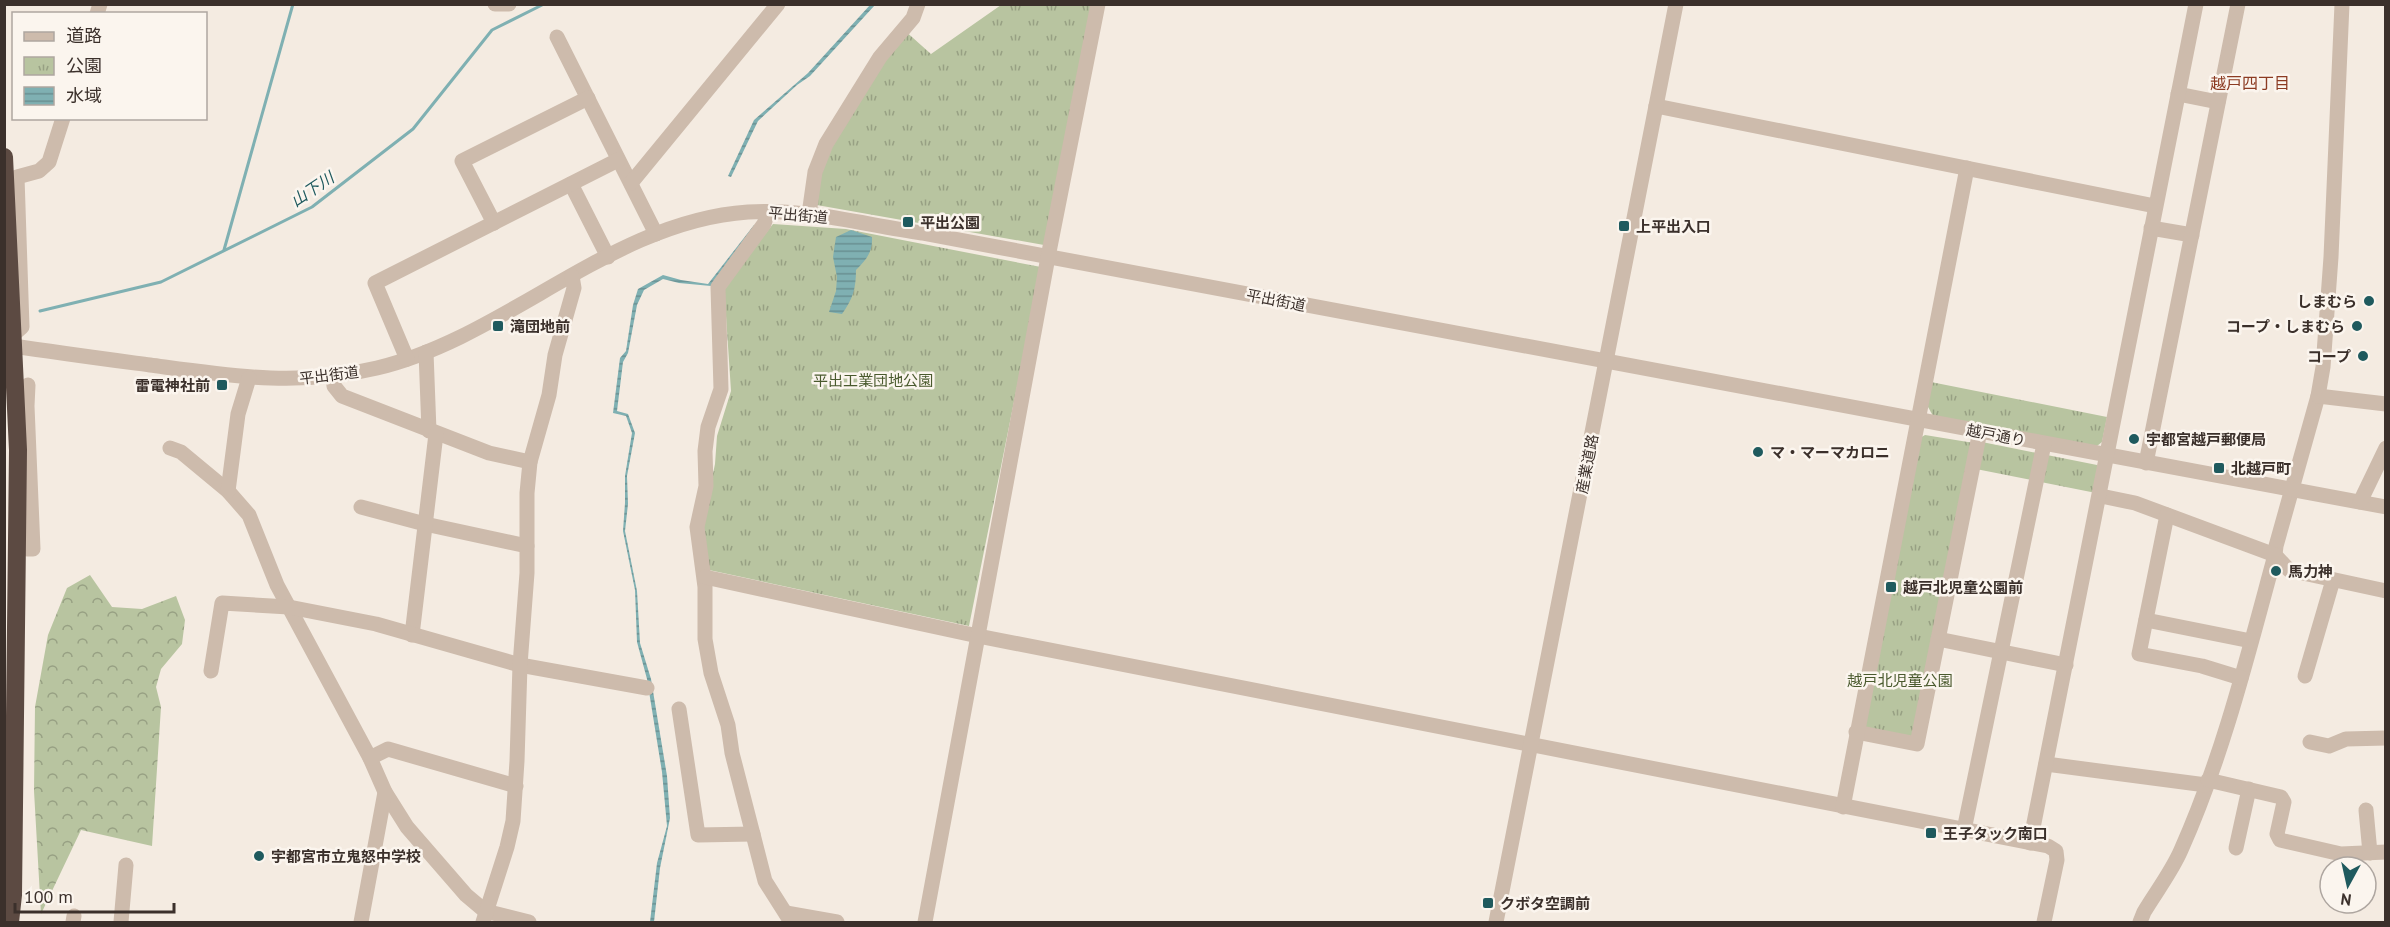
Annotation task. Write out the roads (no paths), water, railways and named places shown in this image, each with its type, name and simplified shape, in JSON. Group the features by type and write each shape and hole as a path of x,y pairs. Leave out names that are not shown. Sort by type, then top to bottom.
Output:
{"highway":[{"path":"4,157 18,450 13,895 8,922"},
{"path":"4,886 8,922"}],"street":[{"path":"495,4 509,4"},
{"path":"631,183 778,4"},
{"path":"809,214 815,172 826,144 880,57 913,18 918,4"},
{"path":"925,922 1048,257 1098,4"},
{"name":"産業道路","path":"1496,922 1676,4"},
{"path":"2031,843 2196,4"},
{"path":"2146,463 2238,4"},
{"path":"2140,922 2181,852 2207,782 2241,678 2318,396 2323,367 2331,256 2342,4"},
{"path":"557,37 656,234"},
{"path":"2178,94 2218,102"},
{"path":"494,223 462,161 588,98"},
{"path":"1656,106 2155,206"},
{"path":"13,341 22,327 17,177 39,171 49,162 62,120"},
{"path":"407,359 375,283 618,160"},
{"path":"1843,807 1967,168"},
{"path":"571,184 608,257"},
{"path":"768,212 764,224 718,287 721,389 708,427 705,451 706,486 697,527 705,577 705,639 711,673 728,725 732,753 765,881 788,918 837,922"},
{"name":"平出街道","path":"13,341 249,378 284,380 333,376 407,359 426,352 460,337 608,257 656,234 727,214 768,212 809,214 1607,361"},
{"path":"2151,228 2192,236"},
{"path":"484,917 513,821 520,665 527,573 527,493 530,462 549,395 555,355 573,293 572,276"},
{"path":"412,635 425,524 432,432 426,352"},
{"name":"越戸通り","path":"1607,361 2385,507"},
{"path":"333,376 333,386 342,396 489,453 530,462"},
{"path":"228,491 238,414 249,378"},
{"path":"27,549 33,549 28,385"},
{"path":"2318,396 2385,404"},
{"path":"1856,732 1917,744 1980,431"},
{"path":"1964,830 2044,444"},
{"path":"170,448 181,452 228,491 254,525 268,566 370,758 385,792 407,827 484,917 529,922"},
{"path":"2360,502 2385,448"},
{"path":"2100,496 2135,503 2275,555 2289,570 2385,591"},
{"path":"362,507 425,524 527,546"},
{"path":"2167,515 2139,654 2202,666 2241,678"},
{"path":"705,577 978,636 2048,846 2057,855 2044,922"},
{"path":"2306,676 2333,580"},
{"path":"211,672 222,603 289,606 376,624 520,665 647,688"},
{"path":"2146,620 2251,640"},
{"path":"1938,639 2066,666"},
{"path":"679,708 698,835 753,834"},
{"path":"2310,742 2330,746 2346,739 2385,738"},
{"path":"370,758 388,749 516,786"},
{"path":"2046,764 2207,782 2281,797 2284,802 2277,834 2280,840 2341,854 2378,853 2366,810"},
{"path":"2236,848 2249,789"},
{"path":"361,922 385,792"},
{"path":"121,922 126,866"}],"water":[{"path":"870,5 875,5 810,76 758,121 731,177 728,176 754,120 808,73"},
{"path":"754,225 758,226 711,286 663,279 644,290 637,305 628,353 623,362 617,411 628,414 635,433 627,476 628,504 625,531 637,591 640,643 651,679 667,776 670,818 660,868 654,922 650,922 657,863 667,826 662,772 647,679 637,642 635,590 623,531 625,476 632,433 626,416 613,413 620,358 626,351 633,305 638,289 663,275 708,284"},
{"path":"851,230 872,237 870,251 856,270 853,293 846,309 842,314 829,312 836,291 837,277 833,257 836,237"}],"waterway":[{"path":"224,250 293,4"},
{"name":"山下川","path":"40,311 161,282 312,207 413,129 492,30 544,4"}],"place":[{"name":"平出公園","path":"908,222"},
{"name":"上平出入口","path":"1624,226"},
{"name":"しまむら","path":"2369,301"},
{"name":"滝団地前","path":"498,326"},
{"name":"コープ・しまむら","path":"2357,326"},
{"name":"コープ","path":"2363,356"},
{"name":"雷電神社前","path":"222,385"},
{"name":"宇都宮越戸郵便局","path":"2134,439"},
{"name":"マ・マーマカロニ","path":"1758,452"},
{"name":"北越戸町","path":"2219,468"},
{"name":"馬力神","path":"2276,571"},
{"name":"越戸北児童公園前","path":"1891,587"},
{"name":"王子タック南口","path":"1931,833"},
{"name":"宇都宮市立鬼怒中学校","path":"259,856"},
{"name":"クボタ空調前","path":"1488,903"}],"district":[{"name":"越戸四丁目","path":"2250,83"}],"park label":[{"name":"平出工業団地公園","path":"873,380"},
{"name":"越戸北児童公園","path":"1900,680"}]}
